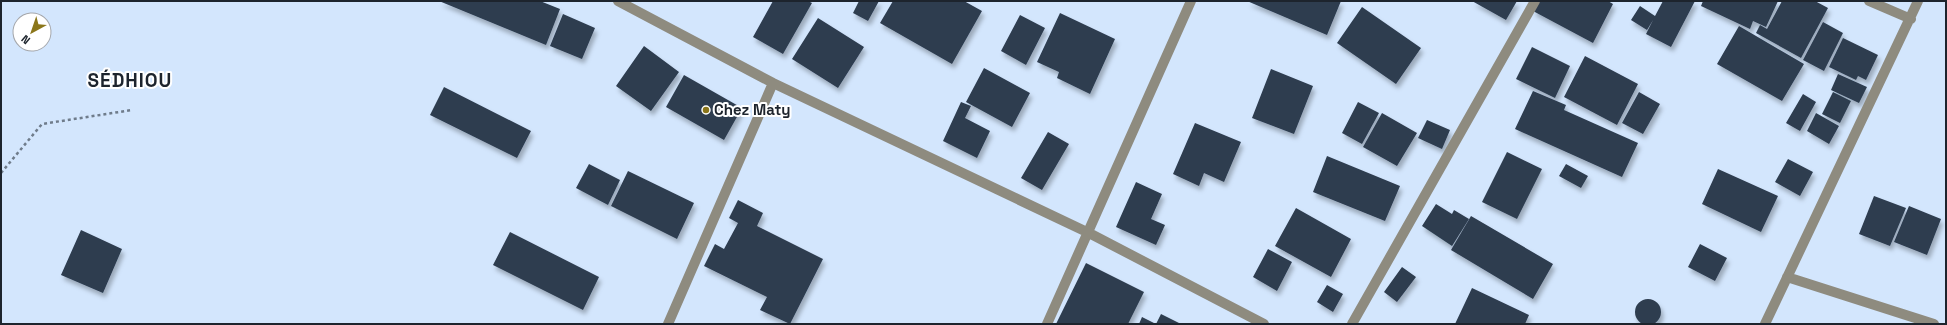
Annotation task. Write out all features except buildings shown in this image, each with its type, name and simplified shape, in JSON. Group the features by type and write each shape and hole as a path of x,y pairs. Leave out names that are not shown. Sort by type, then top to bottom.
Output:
{"street":[{"path":"618,1 773,83 1089,233 1264,324"},
{"path":"1048,324 1191,1"},
{"path":"1352,324 1535,1"},
{"path":"1869,1 1911,18"},
{"path":"1765,324 1918,1"},
{"path":"668,324 773,83"},
{"path":"1787,277 1934,324"}],"path":[{"path":"1,173 42,124 132,110"}],"place":[{"name":"Chez Maty","path":"706,110"}],"district":[{"name":"SÉDHIOU","path":"130,80"}]}
